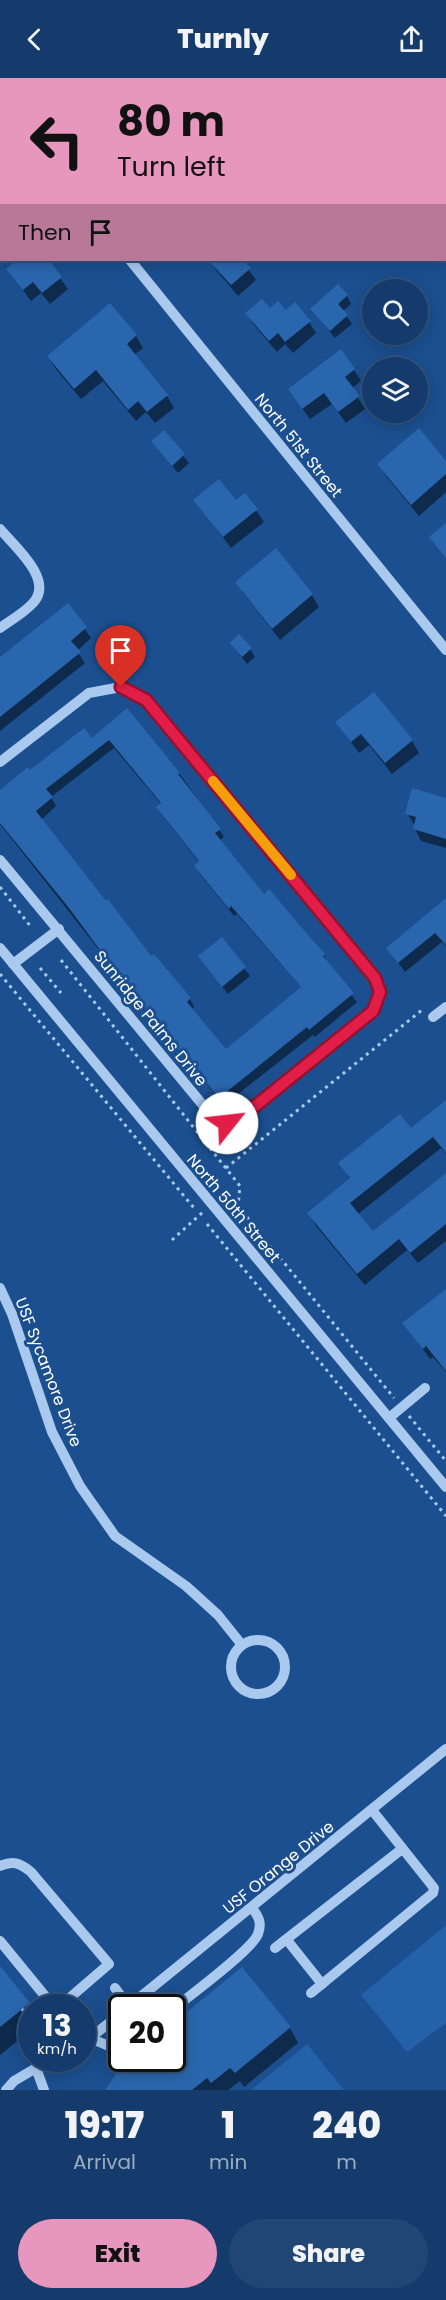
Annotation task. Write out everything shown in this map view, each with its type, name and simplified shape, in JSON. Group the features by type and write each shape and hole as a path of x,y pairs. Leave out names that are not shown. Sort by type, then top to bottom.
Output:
{"street":[{"name":"North 51st Street","path":"131,261 446,650"},
{"path":"0,530 36,572 40,583 39,594 33,603 0,628"},
{"name":"Sunridge Palms Drive","path":"0,762 89,693 121,687 146,700 375,978 380,992 373,1011 243,1116 227,1123 207,1110 0,860"},
{"path":"13,964 59,929"},
{"name":"North 50th Street","path":"0,948 446,1487"},
{"path":"433,1017 446,1007"},
{"name":"USF Sycamore Drive","path":"0,1288 12,1314 52,1432 80,1486 115,1536 186,1586 218,1616 242,1645"},
{"path":"389,1418 425,1388"},
{"path":"259,1641 268,1642 281,1654 284,1672 276,1687 260,1694 251,1693 237,1684 231,1668 236,1652 242,1645 259,1641"},
{"name":"USF Orange Drive","path":"144,1994 446,1749"},
{"path":"311,1993 433,1893 434,1888 372,1810"},
{"path":"275,1948 402,1849"},
{"path":"0,1866 9,1862 20,1863 31,1872 109,1964 74,1994"},
{"path":"186,1999 253,1944 260,1926 259,1917 252,1908"},
{"path":"286,1940 322,1984"},
{"path":"0,1941 43,1994"},
{"path":"115,1988 119,1994"},
{"path":"96,2033 108,2024"},
{"path":"6,2090 14,2081 29,2072"},
{"path":"37,2072 44,2090"}],"path":[{"path":"0,887 31,927"},
{"path":"60,960 240,1186 238,1206 396,1400"},
{"path":"40,968 61,993"},
{"path":"0,974 194,1208"},
{"path":"225,1168 430,1003"},
{"path":"172,1240 211,1204"},
{"path":"207,1224 446,1516"},
{"path":"409,1416 446,1461"}],"shaded area":[{"path":"446,1925 446,2023 407,2052 361,1995"},
{"path":"307,2044 344,2090 251,2090"}],"building":[{"path":"17,261 50,261 62,277 42,293 33,282 23,290 6,269"},
{"path":"209,261 244,261 251,268 231,285"},
{"path":"338,284 348,295 338,304 348,315 330,331 310,309"},
{"path":"262,299 270,308 278,301 286,310 295,302 311,321 285,342 278,333 269,341 245,313"},
{"path":"110,303 137,335 127,344 168,395 147,412 138,401 128,410 96,370 74,389 47,356"},
{"path":"341,349 355,369 345,377 360,396 338,412 324,393 302,409 288,389"},
{"path":"419,428 446,461 446,474 411,505 377,464"},
{"path":"164,430 185,454 172,466 151,441"},
{"path":"219,479 236,500 245,493 258,509 223,537 193,500"},
{"path":"446,523 446,558 429,537"},
{"path":"276,548 313,594 272,629 235,582"},
{"path":"68,603 87,627 71,641 81,652 0,717 0,657"},
{"path":"239,634 252,648 242,657 230,643"},
{"path":"374,692 413,740 385,763 361,734 351,742 335,722"},
{"path":"127,708 180,773 178,774 221,829 215,833 264,894 269,889 325,954 323,956 354,993 309,1030 307,1027 219,1098 125,984 69,908 0,823 0,790 28,767 30,770 84,728 92,738","holes":["109,740 161,803 156,807 199,861 194,866 229,909 231,906 301,987 226,1049 187,1002 191,998 154,954 151,956 36,811 53,797 46,789"]},
{"path":"412,788 446,798 446,839 413,829 416,817 405,814"},
{"path":"446,898 446,945 435,933 398,963 386,948"},
{"path":"222,937 246,967 222,987 198,956"},
{"path":"446,1100 446,1153 433,1137 350,1203 373,1231 446,1173 446,1224 410,1253 399,1239 357,1274 307,1213 350,1178 338,1163 400,1114 411,1128"},
{"path":"446,1289 446,1371 426,1346 423,1349 402,1323"},
{"path":"0,1966 23,1994 18,1994 18,2013 0,2027"},
{"path":"242,1967 291,2027 235,2073 230,2068 211,2083 207,2078 192,2090 105,2090 117,2072 186,2072 186,2013"}],"slow traffic":[{"path":"213,781 291,875"}],"route":[{"path":"121,687 146,700 375,978 380,992 373,1011 243,1116 227,1123"}]}
